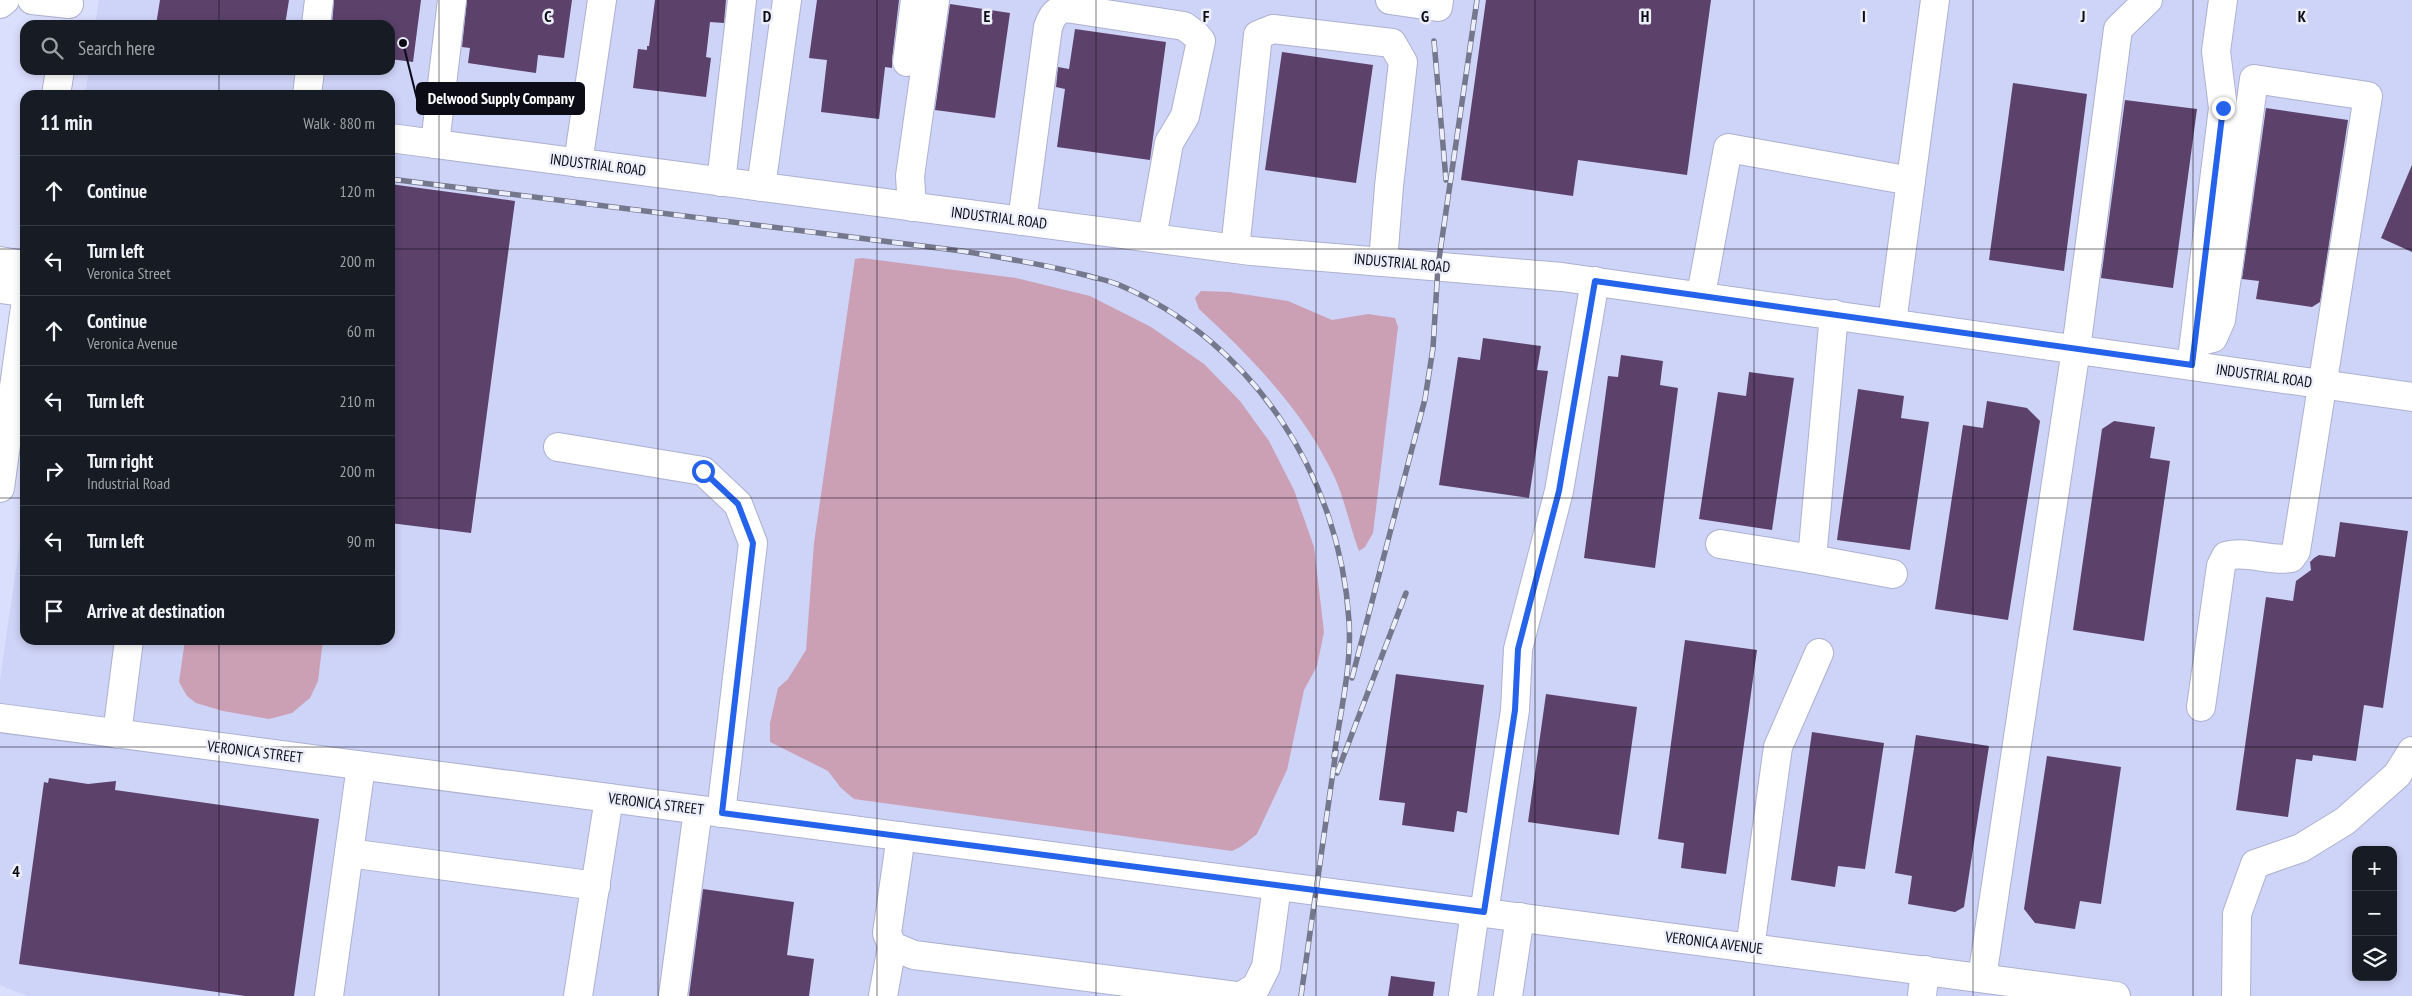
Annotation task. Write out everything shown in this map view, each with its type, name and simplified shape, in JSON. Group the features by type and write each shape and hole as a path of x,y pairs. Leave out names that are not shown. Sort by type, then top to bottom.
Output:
{"street":[{"path":"0,4 5,0"},
{"path":"32,0 68,10"},
{"path":"317,20 319,0"},
{"path":"435,144 452,0"},
{"path":"571,162 586,0"},
{"path":"571,162 602,0"},
{"path":"721,182 742,0"},
{"path":"762,187 787,0"},
{"path":"904,206 892,175 915,0"},
{"path":"904,206 935,0"},
{"path":"1390,0 1438,7 1439,0"},
{"path":"1892,323 1935,0"},
{"path":"1982,978 2076,349 2118,30 2148,0"},
{"path":"2193,354 2223,108 2216,51 2224,0"},
{"path":"1022,221 1048,27 1052,16 1057,10 1066,8 1184,26 1201,41 1185,116 1169,143 1152,238"},
{"path":"1236,249 1258,35 1273,29 1392,43 1403,62 1389,186 1383,262"},
{"path":"57,90 59,75"},
{"path":"308,90 309,75"},
{"path":"2193,354 2213,338 2221,320 2254,79 2368,96 2296,551 2291,558 2281,560 2241,554 2226,556 2221,566 2201,707"},
{"name":"INDUSTRIAL ROAD","path":"395,139 1236,249 1595,281 2076,349 2193,354 2323,384 2412,397"},
{"path":"1701,295 1728,148 1911,181"},
{"path":"0,261 20,264"},
{"path":"1463,996 1515,710 1518,649 1559,491 1595,281"},
{"path":"0,289 20,291"},
{"path":"1812,559 1834,314"},
{"path":"0,488 20,347"},
{"path":"558,447 703,471 738,504 753,543 710,811 673,996"},
{"path":"1720,544 1893,574"},
{"path":"117,734 128,645"},
{"path":"1750,948 1778,748 1819,653"},
{"name":"VERONICA STREET","path":"0,718 1312,890"},
{"path":"2236,996 2237,914 2255,864 2301,848 2346,821 2397,775 2412,751"},
{"path":"329,996 361,766"},
{"path":"578,996 609,798"},
{"path":"883,996 892,946 887,933 901,836"},
{"path":"349,853 596,886"},
{"path":"1241,996 1256,987 1266,967 1277,886"},
{"name":"VERONICA AVENUE","path":"1312,890 1750,948 1924,983 1982,978 2116,996"},
{"path":"1508,996 1520,917"},
{"path":"892,946 914,955 1236,996"}],"shaded area":[{"path":"99,0 2412,0 2412,996 27,996 0,985 0,680 20,542 20,645 395,645 395,90 86,90 88,75 395,75 395,20 96,20"},
{"path":"862,258 1016,278 1090,296 1151,327 1204,364 1240,401 1269,441 1294,490 1314,547 1324,632 1317,666 1304,690 1287,770 1257,834 1242,846 1232,851 854,799 841,788 828,771 770,742 770,723 778,688 788,679 806,650 814,543 855,259"},
{"path":"1201,291 1229,292 1288,301 1332,320 1368,314 1395,318 1398,327 1373,533 1365,547 1359,551 1339,487 1323,454 1292,408 1275,387 1238,346 1199,309 1195,298"},
{"path":"184,645 322,645 318,681 310,698 292,713 269,719 223,711 196,703 187,696 179,682"}],"building":[{"path":"160,0 289,0 286,20 157,20"},
{"path":"334,0 421,0 413,62 395,60 395,20 332,20"},
{"path":"467,0 572,0 564,58 538,55 536,73 468,63 470,48 462,47"},
{"path":"655,0 726,0 724,23 710,22 706,57 711,58 706,97 633,88 638,49 647,50 647,46 649,46"},
{"path":"817,0 899,0 892,68 885,67 879,119 821,112 827,60 809,58"},
{"path":"1486,0 1711,0 1687,175 1578,160 1573,196 1461,180"},
{"path":"950,4 1010,13 995,118 935,110"},
{"path":"1075,29 1166,42 1150,160 1057,147 1065,89 1056,87 1058,67 1069,69"},
{"path":"1282,52 1373,65 1356,183 1265,170"},
{"path":"2013,83 2087,94 2064,271 1989,260"},
{"path":"2125,100 2197,109 2173,288 2101,278"},
{"path":"2266,108 2348,120 2320,302 2312,307 2256,299 2259,281 2242,279"},
{"path":"2412,165 2412,252 2381,238"},
{"path":"395,185 515,201 471,533 395,524"},
{"path":"1483,338 1541,346 1537,370 1548,371 1529,498 1439,485 1458,357 1480,360"},
{"path":"1621,355 1663,361 1660,385 1678,388 1655,568 1584,558 1608,376 1618,377"},
{"path":"1749,372 1794,378 1772,530 1699,519 1718,392 1746,396"},
{"path":"1858,389 1904,396 1901,418 1929,422 1910,550 1837,540"},
{"path":"1987,401 2027,408 2040,421 2008,620 1935,609 1963,425 1983,428"},
{"path":"2114,421 2155,427 2150,458 2170,461 2144,641 2073,630 2102,429"},
{"path":"2340,522 2408,531 2383,708 2364,705 2356,761 2313,755 2312,761 2296,759 2288,817 2236,810 2266,597 2293,601 2296,581 2311,570 2310,562 2319,555 2335,557"},
{"path":"1685,640 1757,650 1726,874 1681,868 1684,843 1658,839"},
{"path":"1396,674 1484,685 1467,813 1457,811 1454,832 1402,825 1405,803 1379,800"},
{"path":"1546,694 1637,707 1619,835 1528,822"},
{"path":"1812,732 1884,743 1865,869 1838,866 1835,887 1791,880"},
{"path":"1916,735 1989,746 1964,907 1955,912 1908,904 1912,876 1895,873"},
{"path":"2047,756 2121,767 2101,904 2080,901 2075,929 2035,923 2024,909"},
{"path":"49,778 88,784 116,781 115,790 319,819 294,996 245,996 19,964 44,782 48,783"},
{"path":"703,889 794,902 787,955 814,959 809,996 689,996"},
{"path":"1391,976 1435,982 1433,996 1388,996"}],"railway":[{"path":"1352,678 1425,399 1433,348 1438,266 1477,0"},
{"path":"1434,41 1446,180"},
{"path":"395,180 993,256 1109,281 1166,309 1209,340 1248,377 1281,420 1307,466 1328,515 1342,567 1349,621 1349,655 1334,757"},
{"path":"1337,773 1406,593"},
{"path":"1301,996 1336,751"}],"place":[{"name":"Delwood Supply Company","path":"403,43"}],"route":[{"path":"703,471 738,504 753,543 722,813 1484,912 1515,710 1518,649 1559,491 1595,281 2192,365 2223,108"}]}
